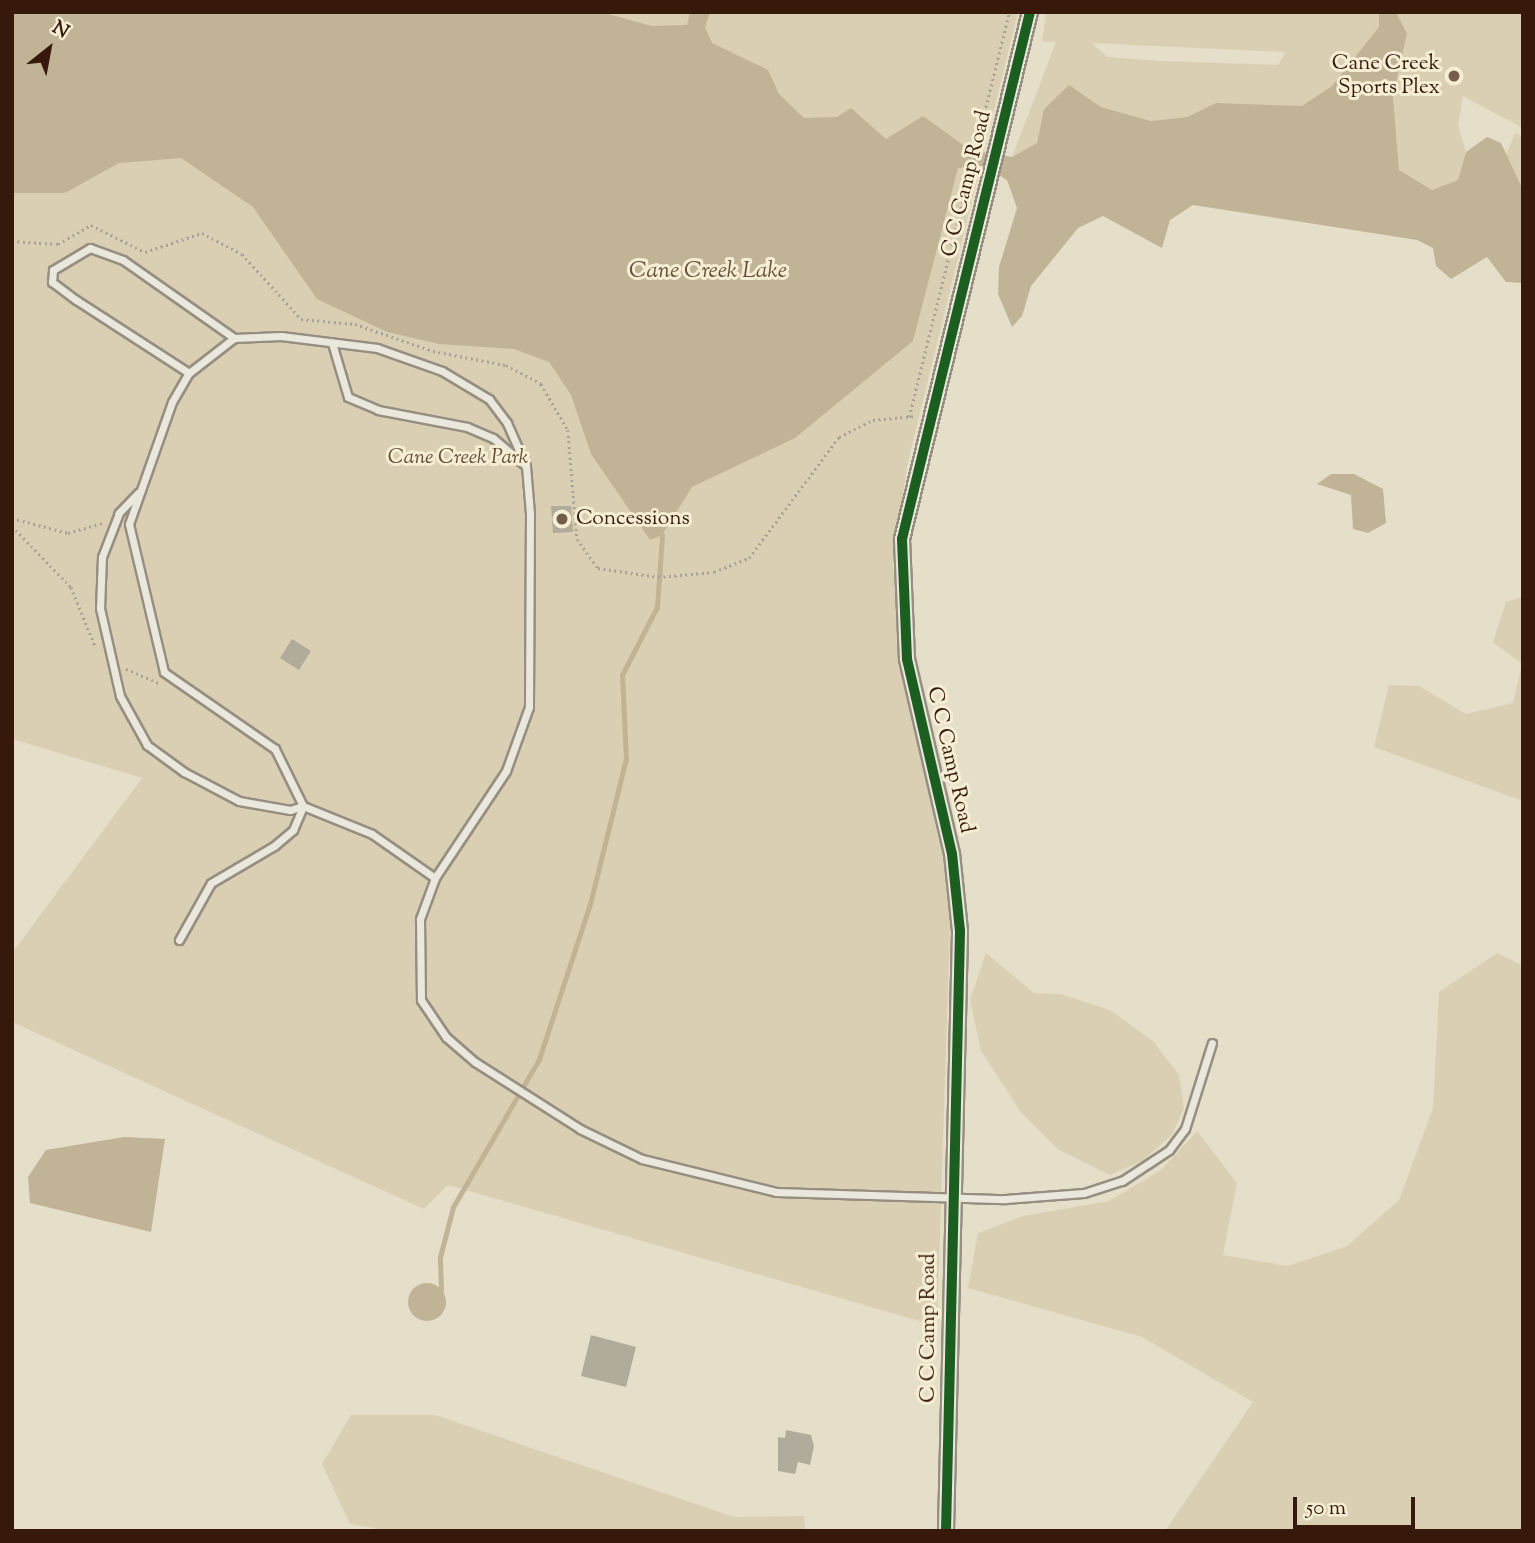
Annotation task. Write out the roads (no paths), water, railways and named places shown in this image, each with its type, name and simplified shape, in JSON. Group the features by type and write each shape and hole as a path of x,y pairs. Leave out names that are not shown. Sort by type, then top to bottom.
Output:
{"street":[{"name":"C C Camp Road","path":"946,1531 949,1195 960,931 952,854 907,659 902,539 1030,12"}],"lane":[{"path":"189,373 52,282 53,271 90,248 123,260 234,338 332,343 390,352 442,371 489,399 519,443 526,466 529,707 523,733 506,771 435,878 419,931 421,1000 446,1037 527,1096 642,1159 715,1182 776,1192 949,1195 1083,1193 1122,1181 1169,1150 1185,1129 1212,1043"},
{"path":"179,940 211,883 274,846 293,830 303,806 275,749 164,672 129,523 138,493 189,373 234,338"},
{"path":"332,343 348,397 377,410 467,427 493,438 526,466"},
{"path":"138,493 119,513 102,557 100,608 120,696 147,745 239,801 303,806 372,834 435,878"}],"water":[{"name":"Cane Creek Lake","path":"12,12 601,12 652,26 687,25 690,12 710,12 705,27 712,43 768,70 779,94 804,118 837,117 851,108 886,139 923,116 970,150 1012,157 1037,143 1044,109 1069,85 1101,107 1151,121 1187,117 1216,103 1302,106 1332,86 1379,27 1379,12 1396,12 1407,34 1393,97 1399,170 1432,190 1458,180 1466,152 1487,137 1501,143 1523,190 1523,283 1506,282 1487,257 1451,279 1436,266 1433,248 1417,240 1193,205 1170,220 1162,248 1103,216 1078,228 1031,286 1022,316 1012,327 998,294 999,267 1017,208 1007,180 984,166 958,168 913,341 795,438 692,487 662,535 650,540 591,454 571,395 549,362 514,349 439,344 387,332 317,299 253,207 181,158 119,163 65,193 12,193"},
{"path":"1331,474 1354,474 1383,489 1386,523 1368,533 1353,529 1351,495 1317,484"},
{"path":"124,1137 165,1139 151,1232 30,1203 28,1177 46,1150"},
{"path":"427,1283 440,1289 446,1302 440,1315 427,1321 414,1315 408,1302 414,1289"}],"waterway":[{"path":"441,1290 440,1257 453,1207 539,1059 590,904 626,759 622,675 657,607 662,535"}],"place":[{"name":"Cane Creek Sports Plex","path":"1454,76"},
{"name":"Concessions","path":"562,519"}],"park label":[{"name":"Cane Creek Park","path":"458,458"}]}
